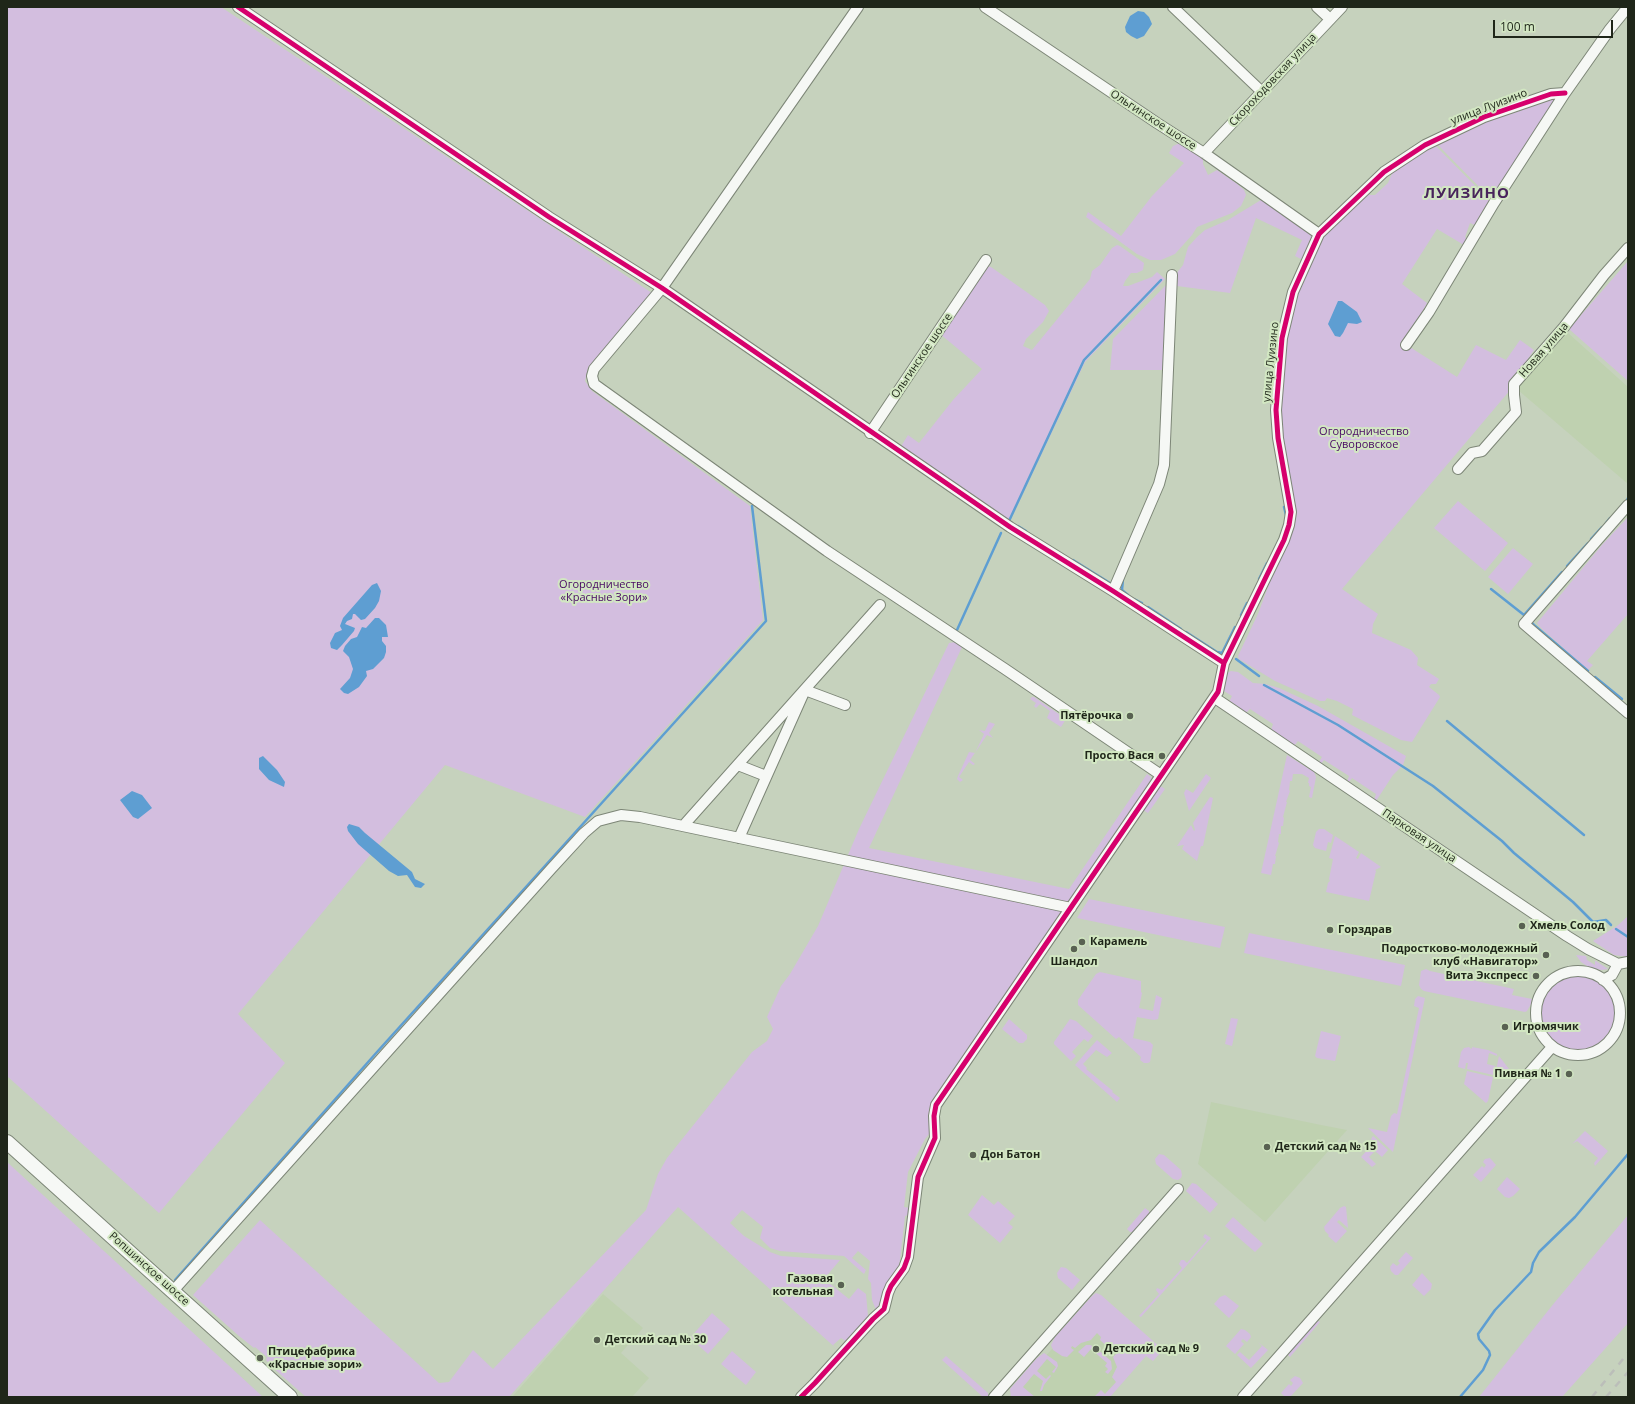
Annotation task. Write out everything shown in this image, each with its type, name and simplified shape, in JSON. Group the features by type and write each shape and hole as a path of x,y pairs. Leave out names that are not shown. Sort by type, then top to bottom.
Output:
{"main road":[{"name":"Ропшинское шоссе","path":"7,1142 290,1397"}],"street":[{"path":"238,7 549,217 662,288 870,433 943,480 1010,527 1113,591 1224,663"},
{"path":"858,7 662,288 594,369 592,376 594,384 827,551 1005,669 1161,776"},
{"name":"Ольгинское шоссе","path":"985,7 1151,120 1204,153 1319,234"},
{"path":"1173,7 1261,91"},
{"path":"1317,7 1330,20"},
{"name":"Скороходовская улица","path":"1204,153 1342,7"},
{"path":"1406,345 1429,312 1494,203 1565,93 1610,29 1628,7"},
{"name":"улица Луизино","path":"800,1397 815,1383 873,1318 884,1309 888,1293 904,1268 908,1257 918,1177 935,1138 934,1111 936,1105 1215,698 1220,686 1224,663 1284,540 1289,525 1291,512 1278,438 1276,410 1280,350 1286,317 1293,292 1319,234 1384,172 1425,145 1484,117 1551,94 1565,93"},
{"name":"Новая улица","path":"1458,469 1472,453 1482,450 1516,412 1514,384 1564,327 1604,275 1628,248"},
{"name":"Ольгинское шоссе","path":"870,433 986,260"},
{"path":"1113,591 1159,484 1164,465 1172,275"},
{"path":"1628,505 1524,624 1628,713"},
{"path":"683,826 880,605"},
{"path":"805,690 845,705"},
{"path":"739,838 805,690"},
{"name":"Парковая улица","path":"1215,698 1561,933 1588,949 1623,963"},
{"path":"738,765 766,776"},
{"path":"173,1291 584,833 598,821 622,815 640,817 1071,908"},
{"path":"1603,980 1612,975 1623,963"},
{"path":"1574,972 1589,973 1603,980 1615,994 1619,1009 1617,1027 1611,1039 1602,1048 1586,1054 1568,1054 1552,1047 1539,1030 1536,1016 1539,998 1547,985 1558,976 1574,972"},
{"path":"1243,1397 1552,1047"},
{"path":"994,1397 1178,1189"}],"shaded area":[{"path":"1567,332 1628,387 1628,484 1518,390 1519,383"},
{"name":"Детский сад № 15","path":"1211,1102 1347,1130 1265,1222 1198,1164"},
{"name":"Детский сад № 30","path":"603,1294 643,1328 621,1353 649,1378 632,1397 512,1397"},
{"name":"Детский сад № 9","path":"1091,1305 1138,1347 1109,1397 1031,1397 1019,1386"}],"green space":[{"name":"Огородничество «Красные Зори»","path":"7,7 221,7 652,293 651,301 588,368 585,381 592,391 750,506 763,620 585,817 445,765 238,1014 285,1063 159,1213 7,1076"},
{"path":"1554,99 1493,201 1437,144 1469,128"},
{"path":"1180,143 1199,155 1203,160 1203,164 1208,175 1217,170 1236,183 1244,190 1246,195 1241,206 1232,213 1197,227 1175,254 1161,260 1150,260 1137,254 1086,217 1088,212 1121,236 1152,196 1184,163 1169,153 1173,146"},
{"name":"Огородничество Суворовское","path":"1435,145 1492,203 1477,226 1470,223 1465,237 1469,240 1464,245 1437,229 1402,284 1427,303 1405,344 1457,377 1476,345 1506,360 1520,340 1534,350 1513,381 1511,389 1342,589 1378,614 1373,624 1372,633 1411,650 1418,658 1417,665 1439,679 1436,684 1431,684 1429,687 1440,697 1412,742 1401,740 1352,715 1353,709 1337,701 1327,698 1325,701 1320,701 1275,681 1239,659 1238,656 1258,614 1289,536 1280,415 1288,322 1291,322 1295,303 1306,272 1318,245 1327,233 1364,195 1375,195 1388,183 1394,169 1428,147 1429,149"},
{"path":"1261,200 1268,203 1311,234 1312,242 1303,260 1295,256 1302,240 1256,218 1230,293 1177,286 1176,274 1183,265 1188,247 1197,237 1205,230 1228,220"},
{"path":"1117,245 1144,263 1143,270 1137,273 1131,273 1123,286 1128,286 1152,277 1157,272 1165,279 1085,362 1009,523 900,448 908,435 919,443 953,400 982,369 939,333 987,266 991,267 1045,305 1049,311 1043,322 1026,339 1023,346 1032,350 1090,279 1092,271 1100,265 1112,248"},
{"path":"1628,261 1628,381 1569,329"},
{"path":"1167,284 1165,369 1110,370 1113,339"},
{"path":"1458,501 1508,543 1485,571 1434,528"},
{"path":"1628,517 1628,614 1587,661 1593,665 1588,670 1537,623 1602,545"},
{"path":"1513,548 1533,564 1508,594 1488,577"},
{"path":"956,642 962,647 869,848 1069,889 1147,774 1151,777 1152,783 929,1109 932,1134 929,1134 925,1139 908,1172 904,1207 910,1208 911,1214 905,1216 899,1268 881,1309 876,1310 872,1300 871,1283 868,1279 870,1261 858,1251 852,1258 866,1270 864,1274 844,1256 780,1251 770,1248 760,1238 763,1227 742,1210 730,1223 744,1236 770,1252 781,1256 840,1260 824,1279 849,1299 858,1288 866,1294 868,1316 847,1342 841,1338 833,1345 838,1350 678,1207 509,1397 306,1397 271,1366 266,1360 267,1357 239,1336 193,1295 260,1220 439,1383 449,1382 473,1350 493,1369 646,1210 658,1174 667,1158 752,1052 767,1041 773,1029 767,1017 781,986 790,974 818,926 859,829 949,643"},
{"path":"1231,671 1238,672 1253,683 1265,684 1279,688 1318,706 1406,756 1403,765 1393,775 1376,801 1374,800 1376,794 1352,778 1349,782 1347,782 1349,776 1324,760 1321,764 1319,762 1322,757 1298,741 1294,746 1271,730 1273,724 1250,709 1246,713 1229,702 1232,696 1224,691 1224,688 1227,673"},
{"path":"1032,697 1066,719 1061,727 1047,718 1050,711 1040,704 1036,708 1034,706 1036,703 1030,699"},
{"path":"989,722 995,724 989,733 993,738 987,735 976,752 984,734 979,730 985,731"},
{"path":"969,752 975,753 970,760 975,764 973,765 969,762 959,777 963,780 960,782 957,779"},
{"path":"1287,755 1314,772 1316,777 1312,798 1309,797 1311,787 1308,783 1309,778 1302,774 1293,774 1292,781 1290,781 1290,791 1283,817 1283,826 1281,826 1281,834 1279,834 1275,864 1273,864 1271,875 1261,873"},
{"path":"1206,774 1211,778 1189,811 1184,793 1186,789 1193,793"},
{"path":"1159,785 1165,789 1148,813 1143,810"},
{"path":"1210,797 1213,798 1203,846 1201,846 1197,861 1182,849 1184,845 1177,846 1191,825 1194,831 1195,830 1193,823"},
{"path":"1319,829 1324,829 1333,835 1331,843 1328,842 1326,851 1315,848 1313,845 1316,832"},
{"path":"1335,836 1359,852 1356,858 1358,859 1361,853 1381,867 1375,870 1369,901 1326,892 1330,881 1329,879 1333,859 1329,858"},
{"path":"1089,899 1225,927 1220,948 1077,918"},
{"path":"1628,916 1628,957 1614,955 1593,941 1617,926"},
{"path":"1249,933 1405,965 1401,986 1244,953"},
{"path":"1576,955 1586,956 1587,960 1595,965 1596,961 1608,969 1602,970 1590,968 1581,962"},
{"path":"1426,969 1514,989 1512,995 1532,999 1531,1004 1525,1012 1424,991 1419,985 1421,971"},
{"path":"1100,972 1141,981 1142,993 1139,1008 1153,1011 1156,995 1162,998 1158,1019 1154,1020 1137,1017 1133,1038 1150,1042 1153,1045 1150,1062 1144,1063 1140,1060 1141,1057 1119,1037 1116,1039 1078,1005 1078,1000 1096,974"},
{"path":"1578,975 1592,978 1605,986 1613,999 1616,1013 1613,1027 1605,1040 1592,1048 1578,1051 1564,1048 1551,1040 1543,1027 1540,1013 1543,999 1551,986 1564,978"},
{"path":"1418,996 1425,998 1393,1152 1368,1128 1387,1132 1391,1116 1394,1113 1397,1114 1419,1008 1414,1006 1415,999"},
{"path":"1231,1018 1238,1019 1232,1046 1225,1044"},
{"path":"1009,1019 1027,1035 1027,1039 1023,1043 1019,1043 1002,1029"},
{"path":"1070,1019 1076,1021 1093,1036 1088,1042 1084,1039 1072,1052 1076,1056 1071,1061 1054,1044"},
{"path":"1321,1031 1341,1036 1335,1061 1317,1058 1315,1056"},
{"path":"1097,1040 1112,1053 1107,1057 1096,1050 1083,1064 1087,1068 1086,1069 1120,1098 1117,1102 1075,1065"},
{"path":"1469,1047 1472,1049 1472,1047 1488,1050 1497,1054 1497,1056 1489,1053 1487,1064 1495,1066 1493,1075 1467,1069 1468,1063 1466,1063 1465,1069 1458,1067 1461,1052 1464,1048"},
{"path":"1499,1056 1512,1073 1508,1078 1495,1075"},
{"path":"1467,1071 1493,1077 1488,1101 1486,1103 1464,1084"},
{"path":"1585,1131 1608,1151 1595,1166 1594,1163 1598,1158 1577,1141 1572,1144"},
{"path":"1373,1136 1388,1150 1382,1157 1375,1151 1369,1157 1376,1164 1372,1167 1361,1157 1374,1143 1371,1139"},
{"path":"1159,1154 1164,1155 1181,1170 1181,1178 1178,1180 1173,1179 1156,1164 1155,1159"},
{"path":"1490,1158 1496,1165 1481,1182 1473,1175 1482,1166 1484,1168 1486,1165 1483,1162 1485,1159"},
{"path":"7,1162 263,1397 7,1397"},
{"path":"1507,1177 1520,1189 1509,1198 1505,1197 1497,1189"},
{"path":"1192,1183 1196,1184 1218,1204 1210,1213 1186,1191"},
{"path":"982,1195 994,1205 998,1201 1015,1216 1008,1223 1013,1227 1000,1243 968,1215"},
{"path":"1344,1206 1346,1207 1348,1228 1339,1220 1337,1222 1347,1231 1336,1243 1328,1236 1329,1235 1325,1231 1324,1227 1340,1208"},
{"path":"1145,1208 1149,1211 1149,1216 1134,1232 1130,1232 1127,1229"},
{"path":"1628,1215 1628,1323 1562,1397 1479,1397 1555,1302"},
{"path":"1233,1217 1263,1244 1255,1252 1225,1226"},
{"path":"1205,1234 1211,1238 1141,1317 1139,1316 1159,1294 1156,1290 1157,1288 1162,1290 1182,1268 1179,1264 1181,1260 1184,1260 1187,1263 1207,1240 1203,1237"},
{"path":"1406,1252 1413,1258 1398,1275 1395,1275 1391,1271 1390,1267 1393,1263 1397,1266 1400,1263 1398,1261"},
{"path":"1061,1267 1066,1268 1080,1280 1072,1290 1058,1278 1057,1273"},
{"path":"1422,1273 1432,1284 1431,1289 1424,1296 1412,1285"},
{"path":"1096,1293 1101,1295 1161,1348 1160,1350 1162,1351 1153,1361 1146,1356 1110,1397 1094,1397 1101,1390 1105,1394 1116,1382 1112,1377 1117,1367 1113,1357 1118,1352 1115,1350 1113,1352 1100,1340 1101,1337 1097,1333 1091,1340 1081,1343 1075,1348 1072,1346 1071,1348 1074,1350 1067,1357 1062,1356 1053,1350 1051,1345 1055,1337"},
{"path":"1225,1295 1239,1306 1229,1318 1214,1304 1220,1297"},
{"path":"712,1313 730,1329 708,1354 690,1338"},
{"path":"1318,1321 1320,1322 1290,1357 1288,1355 1289,1352 1313,1323"},
{"path":"1241,1329 1250,1334 1251,1337 1247,1342 1243,1339 1241,1341 1244,1344 1235,1354 1226,1346"},
{"path":"1258,1342 1268,1350 1251,1368 1237,1355 1240,1352 1249,1360 1262,1346"},
{"path":"1086,1345 1095,1347 1111,1361 1112,1369 1108,1374 1105,1372 1108,1369 1105,1366 1107,1363 1091,1349 1084,1357 1078,1352"},
{"path":"732,1351 756,1372 746,1385 721,1364"},
{"path":"1044,1353 1057,1362 1058,1366 1054,1373 1052,1372 1056,1367 1047,1359 1037,1371 1046,1379 1050,1375 1051,1376 1044,1385 1042,1391 1040,1391 1043,1381 1034,1374 1023,1387 1035,1397 1011,1397 1010,1389 1037,1358"},
{"path":"946,1356 988,1393 988,1397 983,1397 942,1360"},
{"path":"1295,1376 1300,1378 1303,1383 1290,1397 1285,1397 1281,1393 1289,1384 1291,1386 1293,1383 1290,1380"}],"water":[{"path":"1138,11 1144,12 1149,17 1152,24 1144,36 1137,39 1126,32 1125,27 1130,16"},
{"path":"1338,301 1342,301 1357,312 1362,322 1357,324 1348,323 1340,337 1335,336 1328,324"},
{"path":"377,583 381,591 379,601 375,608 365,619 361,620 353,614 352,619 347,621 345,624 355,628 354,631 337,650 331,648 330,643 335,633 342,630 340,626 343,618 372,585"},
{"path":"375,618 379,618 386,625 388,637 382,637 382,641 386,646 384,658 373,669 366,671 367,676 359,687 348,694 344,693 340,689 350,678 353,669 349,657 343,651 345,646 351,639 357,637 362,627 366,628"},
{"path":"263,756 277,770 285,782 284,787 269,780 259,769 259,758"},
{"path":"132,791 142,795 152,808 138,819 133,817 120,800"},
{"path":"349,824 359,827 412,872 415,879 425,884 421,888 415,887 407,875 398,876 389,871 358,844 348,831 347,827"}],"waterway":[{"path":"1009,521 1084,360 1161,280"},
{"path":"175,1280 377,1052 766,621 752,506"},
{"path":"1284,507 1286,515"},
{"path":"1606,523 1610,518"},
{"path":"1018,526 1026,531"},
{"path":"1591,539 1602,527"},
{"path":"957,630 1001,533"},
{"path":"1567,566 1588,543"},
{"path":"1073,560 1110,583"},
{"path":"1259,579 1267,563"},
{"path":"1491,589 1524,615 1562,572"},
{"path":"1123,579 1122,590 1128,595"},
{"path":"1134,599 1142,603"},
{"path":"1241,615 1247,603"},
{"path":"1148,607 1181,629"},
{"path":"1533,620 1531,622 1534,625 1588,671"},
{"path":"1186,632 1217,652 1222,653 1235,627"},
{"path":"1236,659 1259,676"},
{"path":"1595,677 1622,699"},
{"path":"1264,685 1338,725 1433,786 1502,841 1514,853 1573,902 1593,922 1606,920 1611,925"},
{"path":"1447,721 1584,835"},
{"path":"1616,929 1628,937"},
{"path":"1460,1397 1483,1370 1490,1355 1489,1351 1479,1339 1478,1334 1495,1310 1531,1272 1533,1263 1539,1252 1575,1217 1628,1154"}],"railway":[{"path":"1592,1397 1628,1353"},
{"path":"1606,1397 1628,1372"}],"cycle path":[{"path":"238,7 549,217 662,288 1010,527 1113,591 1224,663"},
{"path":"801,1397 884,1309 891,1286 904,1268 908,1257 918,1177 935,1138 934,1116 936,1105 1218,692 1224,663 1284,540 1289,525 1291,512 1278,438 1276,410 1282,338 1293,292 1319,234 1384,172 1425,145 1484,117 1551,94 1565,93"}],"place":[{"name":"Пятёрочка","path":"1130,716"},
{"name":"Просто Вася","path":"1162,756"},
{"name":"Хмель Солод","path":"1522,926"},
{"name":"Горздрав","path":"1330,930"},
{"name":"Карамель","path":"1082,942"},
{"name":"Шандол","path":"1074,949"},
{"name":"Подростково-молодежный клуб «Навигатор»","path":"1546,955"},
{"name":"Вита Экспресс","path":"1536,976"},
{"name":"Игромячик","path":"1505,1027"},
{"name":"Пивная № 1","path":"1569,1074"},
{"name":"Детский сад № 15","path":"1267,1147"},
{"name":"Дон Батон","path":"973,1155"},
{"name":"Газовая котельная","path":"841,1285"},
{"name":"Детский сад № 30","path":"597,1340"},
{"name":"Детский сад № 9","path":"1096,1349"},
{"name":"Птицефабрика «Красные зори»","path":"260,1358"}],"district":[{"name":"ЛУИЗИНО","path":"1467,194"}]}
